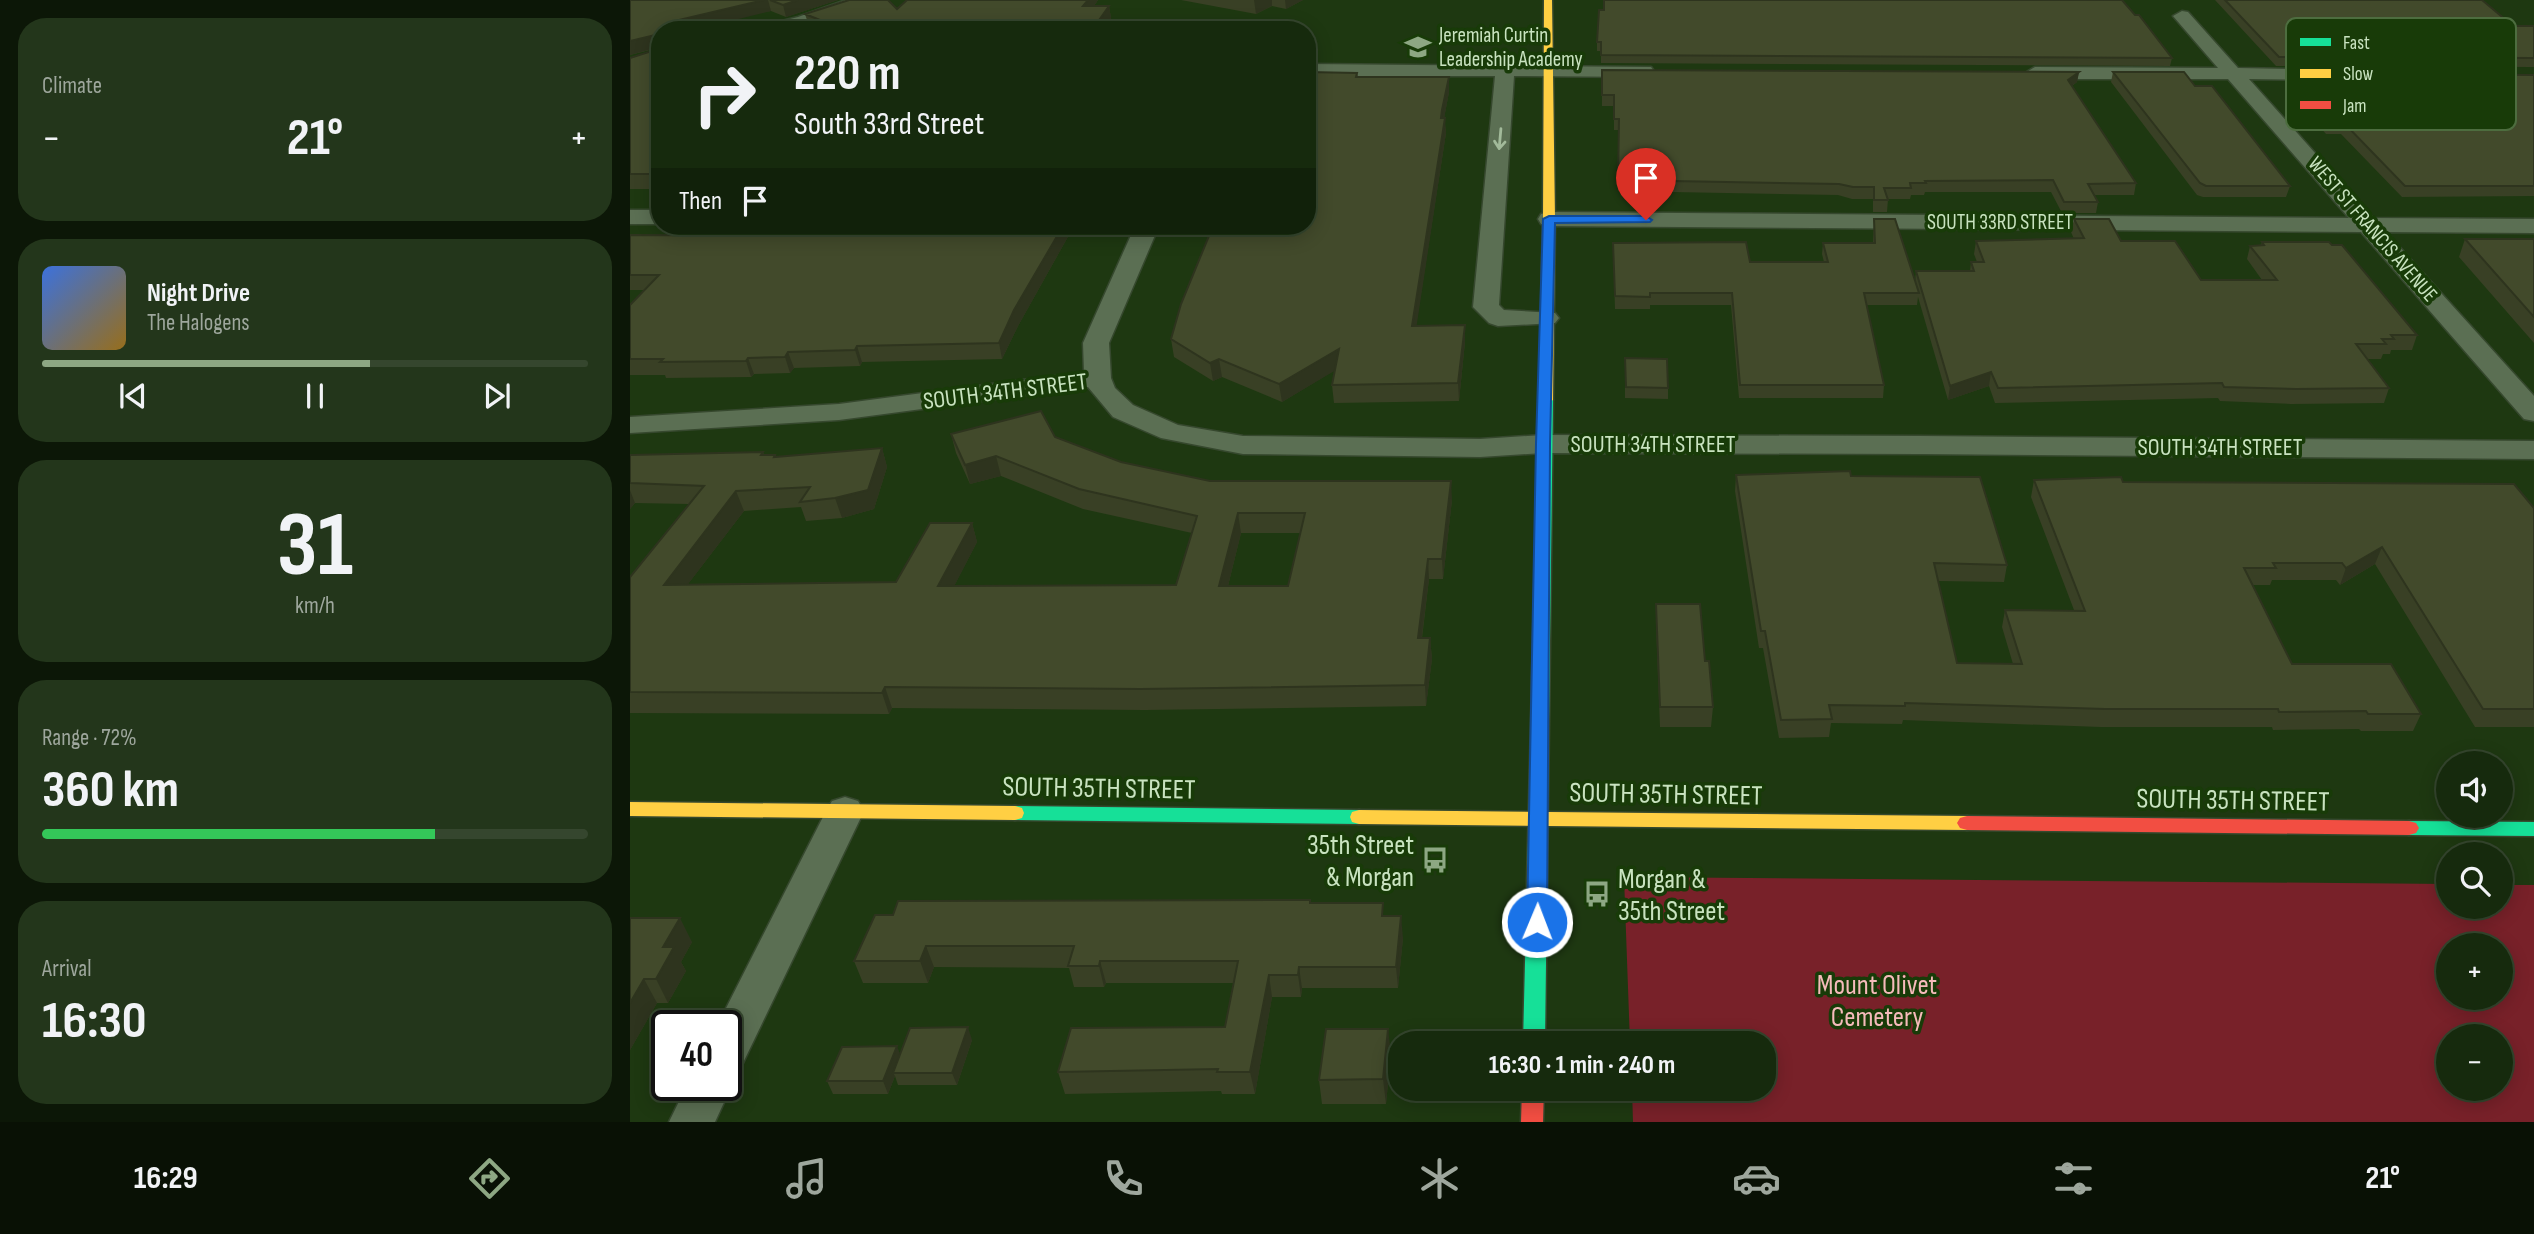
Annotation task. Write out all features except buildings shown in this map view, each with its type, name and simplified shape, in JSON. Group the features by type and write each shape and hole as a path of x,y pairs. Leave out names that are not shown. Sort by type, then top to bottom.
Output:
{"street":[{"path":"796,21 862,0"},
{"path":"1534,1031 1549,219 1550,5"},
{"name":"WEST ST FRANCIS AVENUE","path":"2182,16 2534,413"},
{"path":"1316,70 1657,71"},
{"path":"1505,71 1486,307 1498,317 1546,317"},
{"path":"2019,73 2286,74"},
{"path":"630,217 651,217"},
{"name":"SOUTH 33RD STREET","path":"1549,219 2534,226"},
{"path":"1098,378 1096,343 1143,235"},
{"name":"SOUTH 34TH STREET","path":"630,425 839,412 1098,378 1103,391 1123,411 1171,432 1242,445 1480,448 1543,444 2534,450"},
{"name":"SOUTH 35TH STREET","path":"630,809 2534,829"},
{"path":"742,1020 845,811"},
{"path":"692,1122 702,1101"},
{"path":"1532,1122 1533,1101"}],"green space":[{"name":"Mount Olivet Cemetery","path":"1624,877 2436,884 2436,919 2513,919 2513,885 2534,885 2534,1122 1633,1122 1632,1101 1776,1101 1776,1031 1630,1031"}],"traffic: fast":[{"path":"1534,1031 1546,400"},
{"path":"1015,813 1359,817"},
{"path":"2409,828 2534,829"}],"traffic: slow":[{"path":"1546,400 1548,0"},
{"path":"630,809 1015,813"},
{"path":"1359,817 1967,823"}],"traffic: jam":[{"path":"1967,823 2409,828"},
{"path":"1532,1122 1533,1101"}],"place":[{"name":"Jeremiah Curtin Leadership Academy","path":"1418,47"},
{"name":"35th Street & Morgan","path":"1435,860"},
{"name":"Morgan & 35th Street","path":"1597,894"}],"route":[{"path":"1537,922 1543,444 1549,219 1646,220"}]}
